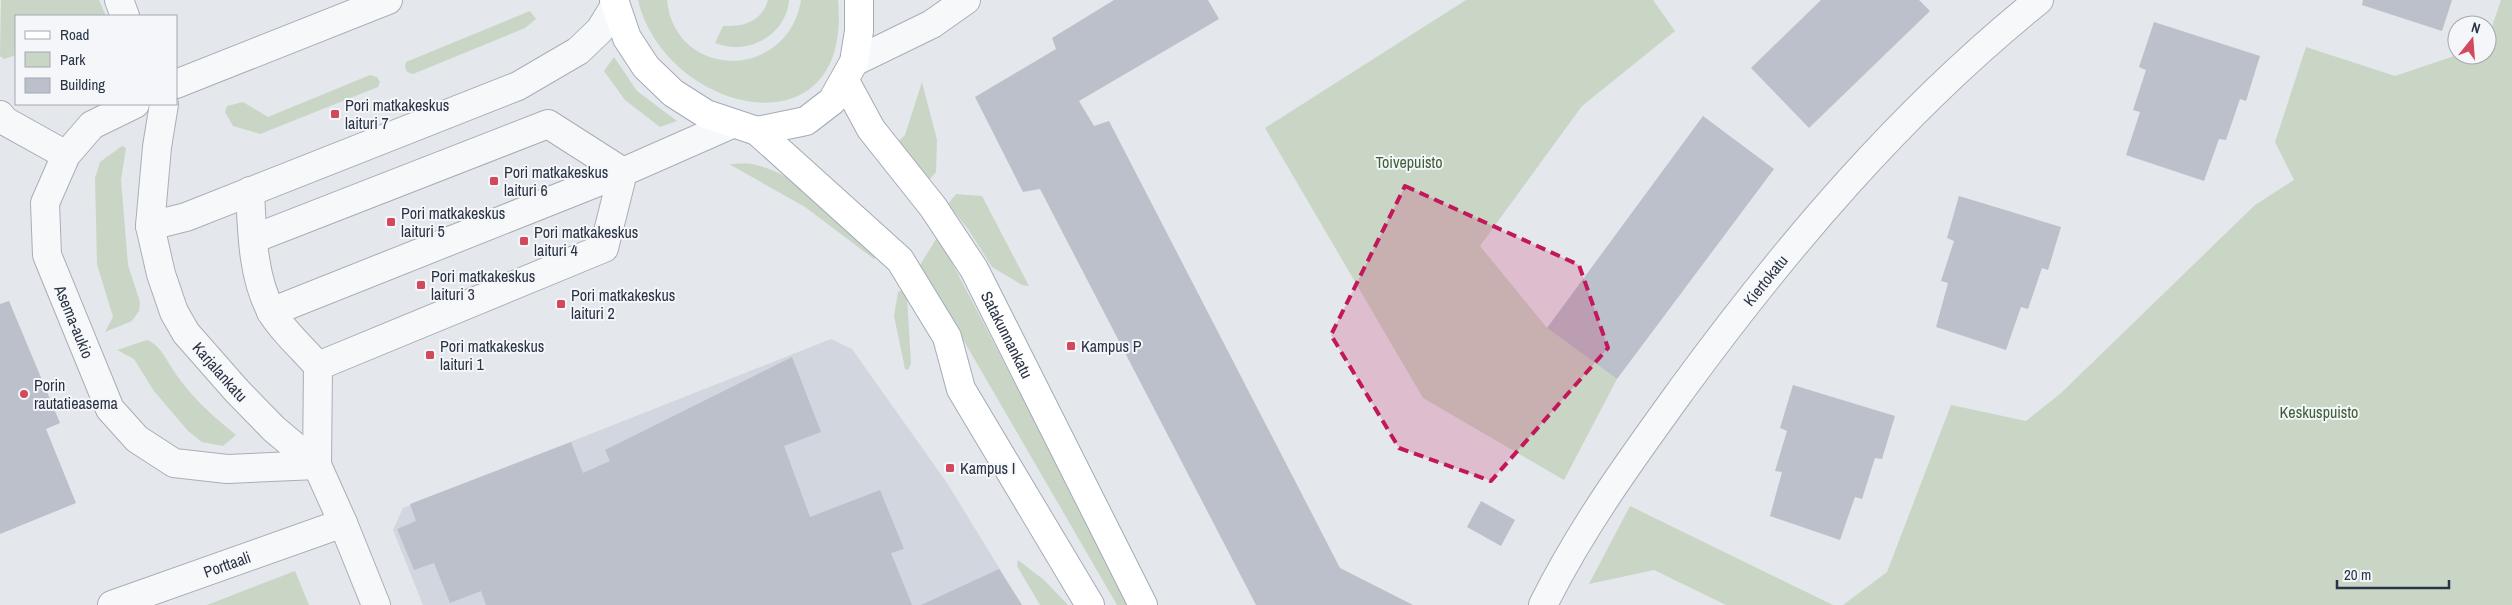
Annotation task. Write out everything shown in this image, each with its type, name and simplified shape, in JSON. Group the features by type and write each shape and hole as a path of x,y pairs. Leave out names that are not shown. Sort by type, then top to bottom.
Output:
{"main road":[{"path":"744,127 806,121 832,101 850,71 859,31 859,0"},
{"path":"614,3 627,38 646,67 673,93 706,114 744,127 900,260 947,337 961,390 1090,605"},
{"name":"Satakunnankatu","path":"850,71 871,129 933,207 974,269 1143,605"}],"street":[{"path":"119,0 125,15"},
{"path":"178,83 388,0"},
{"path":"850,71 932,24 966,0"},
{"name":"Kiertokatu","path":"1543,605 1599,508 1638,450 1769,275 1816,218 1886,142 1954,73 2039,0"},
{"path":"150,226 186,217 518,86 578,51 600,30 614,3"},
{"name":"Asema-aukio","path":"133,105 92,125 66,155 45,203 47,255 110,409 137,439 174,463 227,469 317,465"},
{"name":"Karjalankatu","path":"164,105 157,147 150,226 171,305 186,333 274,430 317,465 376,605"},
{"path":"0,115 5,121 66,155"},
{"path":"252,239 548,124 623,172"},
{"path":"271,312 623,172 744,127"},
{"path":"318,366 604,248 623,172"},
{"path":"250,191 252,239 258,275 271,312 318,366 317,465"},
{"name":"Porttaali","path":"112,605 343,523"}],"highlighted area":[{"path":"1405,186 1579,265 1608,348 1491,481 1399,448 1331,335"}],"shaded area":[{"path":"831,339 852,349 947,483 1022,605 423,605 393,530 403,508"}],"green space":[{"path":"1,0 99,0 106,15 15,15 15,55 4,59 0,56"},
{"path":"638,0 667,0 675,27 689,46 709,57 732,61 755,57 776,46 792,27 801,0 838,0 835,50 817,83 788,99 754,102 717,92 683,70 655,39"},
{"path":"768,0 789,0 781,24 773,33 752,45 740,47 715,43 723,26 751,22 761,13"},
{"name":"Toivepuisto","path":"1466,0 1653,0 1675,31 1582,106 1480,246 1547,328 1617,379 1564,480 1423,398 1265,128"},
{"name":"Keskuspuisto","path":"2501,0 2512,0 2512,605 1843,605 1887,572 1951,405 2026,421 2061,393 2255,205 2294,180 2275,142 2306,47 2395,76 2447,58 2447,65 2497,65 2496,15"},
{"path":"530,11 536,19 525,28 413,74 407,72 406,62"},
{"path":"614,57 637,91 677,121 660,127 625,100 604,71"},
{"path":"370,75 377,77 380,82 378,87 260,134 233,126 225,112 227,106 243,102 268,117"},
{"path":"922,82 937,140 936,172 929,180 898,142 905,135"},
{"path":"122,146 126,148 121,180 128,265 140,302 139,311 132,321 105,332 113,317 97,264 95,178 100,162"},
{"path":"729,164 752,164 771,169 788,178 835,215 877,257 874,259 805,207"},
{"path":"956,194 982,196 1029,286 1022,285 992,267 968,229 948,204"},
{"path":"938,236 1131,605 1117,605 920,265"},
{"path":"902,290 907,296 911,364 908,370 905,369 894,316 898,292"},
{"path":"147,340 155,344 184,385 200,403 236,435 223,446 202,442 188,431 154,391 134,359 117,350"},
{"path":"1630,506 1833,605 1726,605 1654,570 1589,584"},
{"path":"1018,560 1044,580 1068,605 1040,605 1017,566"},
{"path":"295,571 309,605 207,605"}],"building":[{"path":"1114,0 1208,0 1219,19 1079,101 1094,126 1109,121 1340,568 1413,605 1256,605 1040,189 1023,192 975,97 1056,49 1052,38"},
{"path":"1821,0 1919,0 1930,11 1809,128 1751,68"},
{"path":"2363,0 2452,0 2442,31 2362,5"},
{"path":"2154,22 2260,56 2246,101 2240,99 2226,140 2219,139 2204,181 2126,155 2140,112 2133,110 2146,70 2139,67"},
{"path":"1703,116 1774,169 1617,379 1547,328"},
{"path":"1959,196 2061,227 2048,270 2042,268 2028,309 2021,307 2006,350 1936,327 1948,283 1941,281 1954,241 1947,238"},
{"name":"Porin rautatieasema","path":"9,301 60,423 46,429 76,503 0,534 0,304"},
{"path":"792,357 821,432 784,446 810,517 880,490 904,549 891,553 912,605 486,605 481,591 450,603 434,563 414,570 397,529 416,521 410,504 571,442 583,473 610,461 605,450"},
{"path":"1793,385 1895,416 1882,459 1875,458 1862,499 1855,497 1840,540 1770,516 1782,472 1775,471 1787,431 1780,428"},
{"path":"1481,501 1515,520 1501,546 1467,527"},
{"path":"999,569 1022,605 921,605"}],"place":[{"name":"Pori matkakeskus laituri 7","path":"335,114"},
{"name":"Pori matkakeskus laituri 6","path":"494,181"},
{"name":"Pori matkakeskus laituri 5","path":"391,222"},
{"name":"Pori matkakeskus laituri 4","path":"524,241"},
{"name":"Pori matkakeskus laituri 3","path":"421,285"},
{"name":"Pori matkakeskus laituri 2","path":"561,304"},
{"name":"Kampus P","path":"1071,346"},
{"name":"Pori matkakeskus laituri 1","path":"430,355"},
{"name":"Porin rautatieasema","path":"24,394"},
{"name":"Kampus I","path":"950,468"}]}
